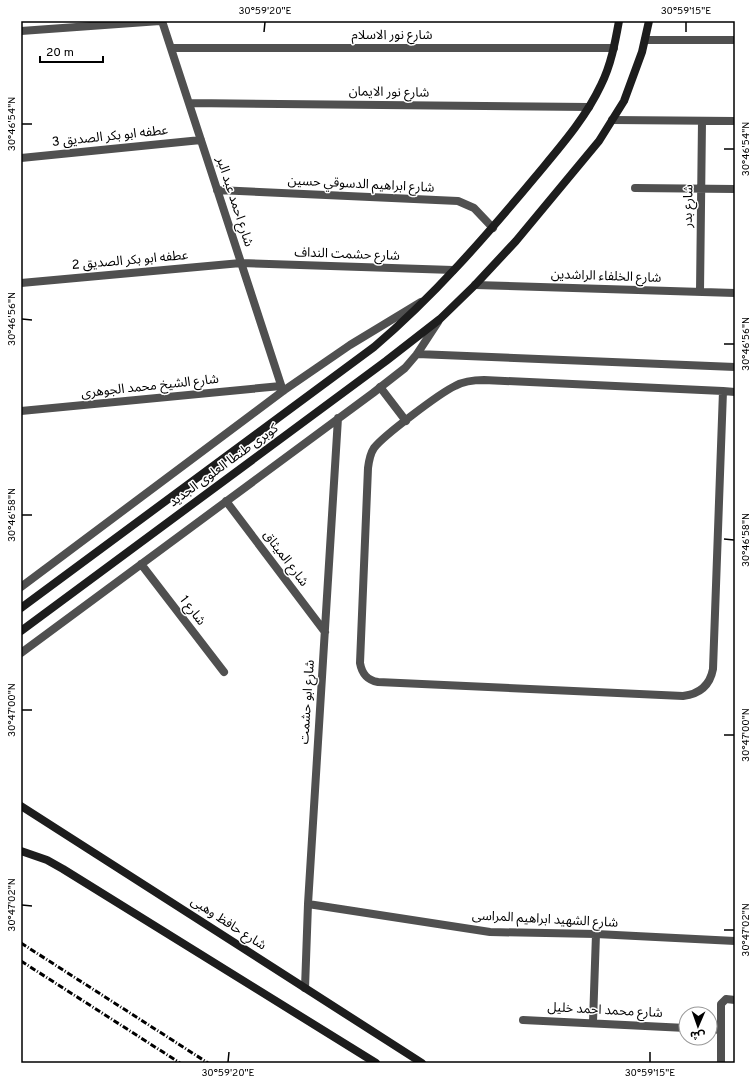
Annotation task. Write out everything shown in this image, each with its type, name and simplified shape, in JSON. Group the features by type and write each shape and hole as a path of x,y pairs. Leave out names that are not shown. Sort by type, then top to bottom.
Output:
{"main road":[{"name":"كوبرى طنطا العلوى الجديد","path":"21,608 374,347 400,325 493,228 580,122 601,85 614,48 619,21"},
{"name":"كوبرى طنطا العلوى الجديد","path":"21,631 314,415 440,319 475,285 516,241 595,147 624,101 645,40 649,21"},
{"name":"شارع حافظ وهبى","path":"21,806 422,1063"},
{"path":"21,851 30,852 63,869 376,1063"}],"street":[{"path":"21,31 161,21"},
{"name":"شارع احمد عبد البر","path":"161,21 282,389"},
{"path":"645,40 735,40"},
{"name":"شارع نور الاسلام","path":"171,48 614,48"},
{"name":"شارع نور الايمان","path":"189,103 589,107"},
{"path":"612,120 735,121"},
{"name":"شارع بدر","path":"700,292 702,121"},
{"name":"عطفه ابو بكر الصديق 3","path":"21,158 201,140"},
{"path":"634,188 735,189"},
{"name":"شارع ابراهيم الدسوقي حسين","path":"217,190 458,201 474,208 493,228"},
{"name":"شارع حشمت النداف","path":"241,263 453,270"},
{"name":"عطفه ابو بكر الصديق 2","path":"21,283 241,263"},
{"name":"شارع الخلفاء الراشدين","path":"475,285 735,293"},
{"path":"21,587 282,389 398,314 424,300"},
{"path":"21,653 405,368 417,354 440,319"},
{"path":"417,354 735,367"},
{"path":"723,391 713,669 709,682 699,692 683,696 378,682 368,678 364,674 360,663 369,460 371,452 381,440 454,386 474,380 723,391 735,392"},
{"path":"380,387 406,421"},
{"name":"شارع الشيخ محمد الجوهرى","path":"21,412 282,389"},
{"name":"شارع ابو حشمت","path":"305,988 308,904 338,418"},
{"name":"شارع الميثاق","path":"226,501 325,632"},
{"name":"شارع 1","path":"141,564 224,672"},
{"name":"شارع الشهيد ابراهيم المراسى","path":"308,904 490,932 596,934 735,941"},
{"path":"593,1022 596,934"},
{"path":"721,1063 721,1004 726,999 735,1000"},
{"name":"شارع محمد احمد خليل","path":"523,1020 593,1022 678,1027"}],"railway":[{"path":"21,943 208,1063"},
{"path":"21,961 180,1063"}]}
